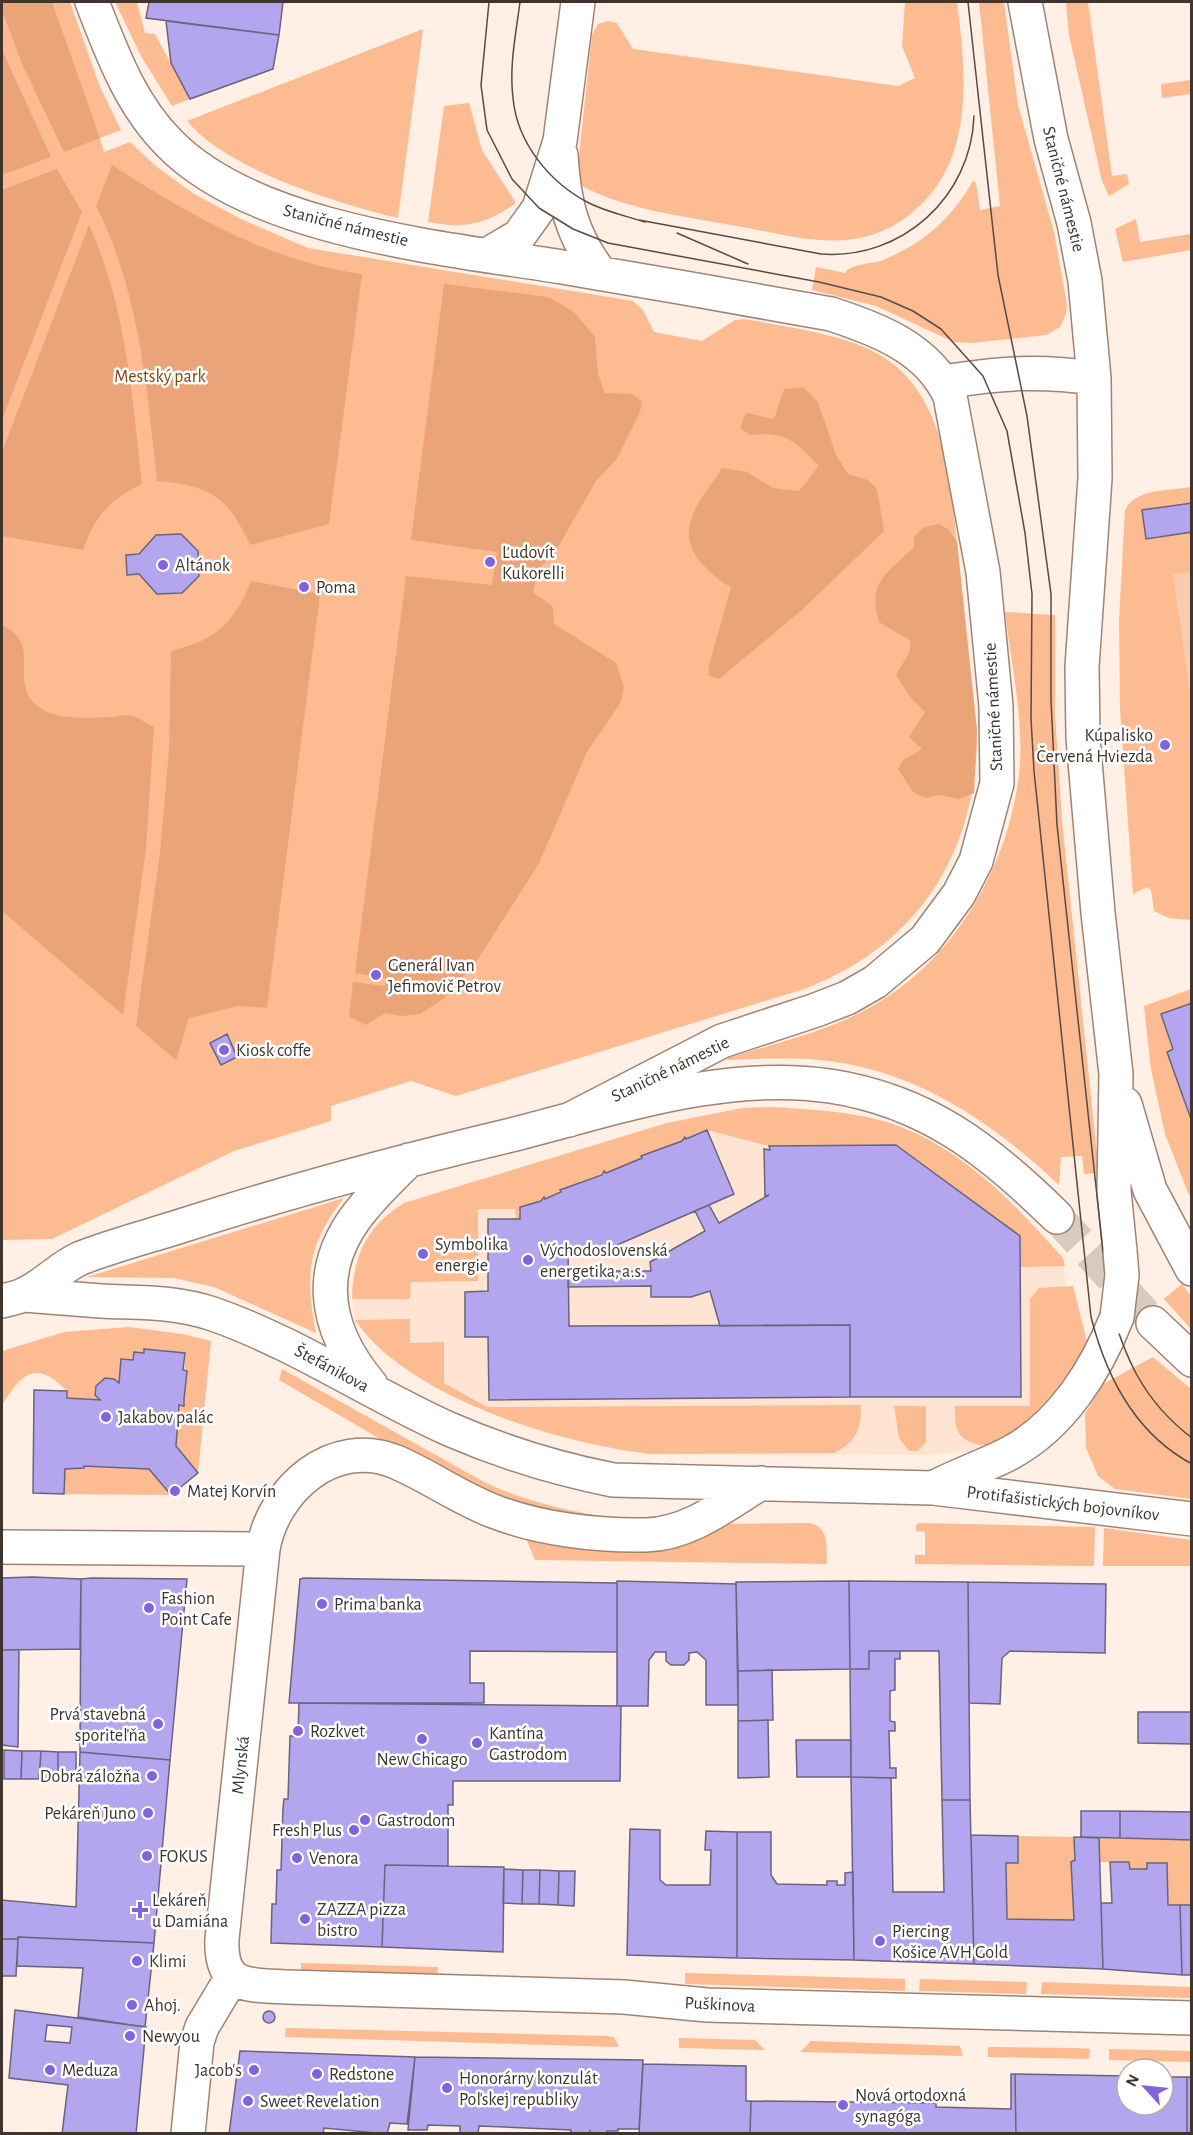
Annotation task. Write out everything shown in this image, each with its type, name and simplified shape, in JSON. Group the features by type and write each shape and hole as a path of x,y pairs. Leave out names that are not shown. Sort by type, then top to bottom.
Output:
{"street":[{"name":"Staničné námestie","path":"92,2 120,73 136,102 170,144 203,169 230,185 299,216 410,242 831,314 892,337 932,368 944,382 954,410 983,572 996,706 997,783 976,861 958,894 925,940 875,981 847,998 722,1041 569,1120"},
{"path":"487,255 519,236 539,208 560,141 578,2"},
{"name":"Staničné námestie","path":"1025,2 1051,140 1074,223 1085,280 1094,378 1095,478 1082,667 1083,738 1098,913 1116,1074"},
{"path":"560,141 567,209 573,229 587,256 601,274"},
{"path":"944,382 1017,372 1054,372 1094,378"},
{"path":"1116,1074 1150,1190 1191,1269"},
{"name":"Protifašistických bojovníkov","path":"933,1488 1009,1453 1042,1430 1088,1378 1117,1317 1122,1275 1114,1191 1116,1074"},
{"path":"569,1120 728,1084 767,1082 830,1086 908,1106 954,1129 988,1153 1057,1217"},
{"name":"Štefánikova","path":"13,1298 78,1259 278,1195 410,1159 569,1120"},
{"name":"Štefánikova","path":"375,1392 358,1370 332,1320 329,1299 331,1275 339,1250 363,1208 410,1159"},
{"name":"Štefánikova","path":"13,1298 159,1302 211,1314 292,1347 375,1392"},
{"path":"1153,1323 1191,1360"},
{"name":"Protifašistických bojovníkov","path":"375,1392 448,1428 500,1450 580,1474 613,1480 933,1488 1191,1519"},
{"path":"2,1547 263,1549 273,1516 294,1486 327,1463 357,1456 395,1462 470,1500 510,1516 565,1528 624,1534 656,1534 683,1528 761,1483"},
{"name":"Mlynská","path":"241,1981 223,1966 222,1939 263,1549"},
{"path":"188,2133 197,2042 206,2019 241,1981"},
{"name":"Puškinova","path":"241,1981 286,1987 624,1997 707,2005 1191,2018"}],"shaded area":[{"path":"1192,572 1191,699 1173,574"},
{"path":"770,1107 844,1113 882,1121 930,1141 978,1173 1006,1197 1063,1258 1066,1287 1073,1286 1087,1342 999,1442 977,1451 919,1455 652,1454 625,1451 547,1433 505,1419 466,1401 429,1382 382,1352 355,1320 352,1287 360,1250 377,1223 404,1203 667,1123 743,1108"}],"green space":[{"name":"Mestský park","path":"2,2 70,2 100,87 121,130 100,138 104,152 130,142 157,167 194,194 243,220 308,248 633,301 643,310 654,332 702,341 735,320 744,319 786,326 854,343 881,356 904,374 923,399 938,433 950,477 977,731 975,775 966,816 953,854 934,889 909,920 879,948 844,971 804,989 456,1096 411,1081 331,1106 331,1121 234,1151 52,1239 2,1240"},
{"path":"2,2 52,2 100,138 64,152 23,66 2,11"},
{"path":"115,2 137,2 145,33 155,34 190,99 172,106 141,56"},
{"path":"905,2 957,2 963,57 962,113 957,140 948,166 934,189 915,210 891,227 855,239 832,241 805,238 654,211 614,200 576,183 592,35 598,24 608,21 617,23 633,49 898,86 915,78 902,46"},
{"path":"979,2 1004,2 1018,105 1054,232 1067,305 1060,327 1046,335 972,343 954,342 876,306 812,290 816,267 845,273 851,268 897,254 924,238 956,207 973,181 976,183 980,210 1000,206"},
{"path":"1066,2 1088,2 1112,176 1127,174 1129,184 1109,196 1102,181 1069,35"},
{"path":"423,29 398,218 315,194 255,169 228,155 205,139 187,121"},
{"path":"2,50 51,157 2,175"},
{"path":"1191,80 1191,94 1162,98 1161,84"},
{"path":"469,103 482,150 516,203 484,221 464,225 428,222 444,106"},
{"name":"Mestský park","path":"112,165 201,218 262,247 327,268 362,274 329,524 250,545 234,515 215,496 191,486 157,481 145,375 132,305 111,238 96,206"},
{"path":"57,169 82,212 2,420 2,190"},
{"path":"1136,219 1140,242 1191,234 1191,250 1123,262 1115,229"},
{"path":"89,225 111,287 126,352 142,484 121,496 105,510 92,528 83,550 2,536 2,452"},
{"path":"444,284 548,297 574,312 595,337 598,374 605,393 632,394 642,401 640,412 617,459 596,481 554,554 538,569 533,592 553,607 554,624 616,663 624,686 621,702 587,752 539,863 475,964 443,999 420,1014 402,1016 385,1013 366,1025 349,1017 353,982 385,986 385,978 355,973 406,576 492,585 497,552 411,540"},
{"path":"803,387 818,402 836,455 848,474 868,480 877,489 884,531 803,609 719,679 708,675 709,665 731,587 702,564 693,551 689,538 689,526 699,503 722,468 747,472 773,488 799,491 819,466 796,444 781,436 750,435 740,428 746,413 774,419 784,389"},
{"name":"Kúpalisko Červená Hviezda","path":"1191,487 1191,920 1169,918 1154,911 1151,890 1147,887 1133,894 1120,709 1119,620 1125,510 1130,503 1145,494"},
{"path":"939,524 948,529 957,542 977,731 974,793 959,799 939,795 927,798 914,793 898,769 903,760 922,749 909,737 925,712 911,698 896,675 909,653 911,641 879,622 876,608 878,587 882,579 914,547 914,537 924,527"},
{"path":"251,581 320,594 267,1008 238,1006 189,1018 176,1060 136,1026 160,852 169,751 171,651 187,647 222,628 238,609"},
{"path":"1005,612 1055,615 1055,714 1062,821 1099,1173 1084,1174 1082,1156 1061,1157 1059,1185 1007,1140 979,1120 950,1102 888,1074 855,1065 820,1060 785,1058 728,1060 727,1058 817,1031 869,1008 899,989 926,966 971,910 1002,845 1013,810 1019,775 1019,715"},
{"path":"2,625 14,633 21,642 28,694 42,709 70,717 131,715 154,727 146,849 123,1015 2,911"},
{"path":"1191,989 1191,1003 1161,1014 1173,1049 1167,1052 1191,1122 1192,1195 1189,1195 1165,1134 1151,1069 1144,1006"},
{"path":"770,1107 827,1111 883,1121 935,1144 960,1159 1004,1196 1063,1258 1065,1266 1020,1267 1020,1236 896,1145 769,1146 707,1130 686,1139 685,1137 682,1141 642,1155 642,1158 606,1173 604,1171 602,1175 581,1181 582,1184 541,1199 518,1211 520,1219 516,1219 515,1209 478,1209 478,1281 411,1282 410,1299 352,1299 355,1269 364,1244 380,1222 404,1203 667,1123 743,1108"},
{"path":"344,1198 322,1231 312,1262 310,1278 316,1333 214,1287 174,1278 87,1277"},
{"path":"1182,1284 1191,1296 1191,1329 1164,1299"},
{"path":"1073,1286 1087,1342 1056,1392 1024,1427 1007,1439 990,1445 973,1443 962,1437 957,1428 955,1406 1030,1406 1030,1299 1039,1288"},
{"path":"410,1319 410,1343 444,1342 444,1383 487,1407 861,1405 860,1422 852,1440 834,1453 652,1454 575,1440 532,1428 448,1394 411,1372 379,1348 355,1320"},
{"path":"129,1327 182,1334 211,1341 198,1473 176,1446 179,1405 184,1405 185,1353 145,1349 144,1353 134,1352 133,1360 121,1359 119,1383 114,1379 105,1378 96,1386 95,1395 100,1400 67,1398 67,1391 47,1375 30,1374 16,1385 2,1405 2,1351 64,1332"},
{"path":"1153,1357 1191,1389 1191,1499 1115,1489 1098,1476 1086,1448 1085,1414 1103,1384"},
{"path":"282,1369 484,1482 514,1495 577,1512 610,1518 608,1525 514,1504 394,1447 279,1380"},
{"path":"894,1406 926,1406 926,1442 918,1451 909,1451 899,1438"},
{"path":"84,1466 149,1469 171,1495 64,1494 65,1469 84,1468"},
{"path":"809,1523 816,1525 824,1533 827,1564 535,1560 524,1534 699,1534 728,1524"},
{"path":"919,1523 1095,1527 1094,1566 915,1564 915,1555 925,1555 925,1532 916,1531 916,1525"},
{"path":"1104,1528 1191,1540 1191,1566 1103,1566"},
{"path":"1018,1836 1074,1837 1075,1860 1071,1862 1074,1920 1007,1919 1006,1863 1018,1863"},
{"path":"1099,1838 1191,1840 1191,1905 1168,1905 1166,1863 1147,1863 1147,1869 1130,1869 1128,1862 1100,1862"},
{"path":"301,1963 438,1967 437,1978 301,1974"},
{"path":"685,1973 905,1979 905,1991 685,1984"},
{"path":"920,1979 1027,1982 1026,1994 919,1991"},
{"path":"1042,1982 1191,1987 1191,1998 1041,1994"},
{"path":"286,2028 608,2036 614,2037 619,2047 285,2037"},
{"path":"679,2038 755,2040 765,2050 679,2048"},
{"path":"811,2041 960,2046 963,2056 800,2052"},
{"path":"988,2047 1090,2049 1089,2059 988,2057"},
{"path":"1109,2049 1191,2051 1191,2062 1175,2062 1175,2057 1115,2057 1115,2060 1109,2060"}],"building":[{"path":"149,2 283,2 279,35 146,18"},
{"path":"166,21 279,35 273,69 190,99 171,63"},
{"path":"1192,503 1192,532 1146,539 1142,510"},
{"name":"Altánok","path":"181,534 198,551 199,576 182,593 157,594 139,574 127,575 126,555 139,554 156,535"},
{"path":"1192,1003 1192,1122 1167,1052 1173,1049 1161,1014"},
{"name":"Kiosk coffe","path":"227,1034 237,1057 221,1065 210,1043"},
{"name":"Východoslovenská energetika, a.s.","path":"707,1130 734,1194 608,1249 568,1246 569,1326 850,1325 850,1397 489,1400 488,1337 465,1337 465,1292 488,1291 488,1219 520,1219 520,1207 541,1201 544,1197 545,1199 561,1192 560,1190 602,1175 604,1171 606,1173 642,1158 641,1156 682,1141 685,1137 686,1139"},
{"path":"896,1145 1020,1236 1021,1397 850,1397 850,1325 720,1326 710,1291 691,1297 651,1297 651,1286 568,1287 568,1271 651,1271 650,1262 705,1231 695,1211 709,1205 719,1223 769,1195 765,1196 764,1149 770,1150 769,1146"},
{"name":"Jakabov palác","path":"144,1349 185,1353 183,1370 187,1371 184,1406 179,1405 176,1446 198,1473 171,1495 149,1469 84,1466 84,1468 65,1469 64,1494 33,1493 34,1390 67,1391 67,1398 100,1400 95,1395 96,1386 105,1378 114,1379 119,1383 121,1359 133,1360 134,1352 144,1353"},
{"path":"2,1578 81,1579 80,1649 2,1650"},
{"path":"81,1579 187,1579 170,1760 80,1752"},
{"path":"300,1579 617,1583 617,1652 470,1651 470,1683 484,1683 484,1703 289,1703"},
{"path":"617,1581 736,1584 738,1705 706,1705 706,1660 697,1652 689,1653 689,1660 684,1665 671,1665 666,1661 666,1652 655,1652 649,1660 648,1706 617,1706"},
{"path":"849,1581 968,1582 970,1800 942,1800 939,1651 869,1651 869,1669 850,1669"},
{"path":"849,1581 850,1669 738,1671 736,1582"},
{"path":"968,1582 1106,1584 1105,1653 1010,1651 1002,1658 1000,1704 969,1703"},
{"path":"2,1650 19,1650 18,1747 2,1745"},
{"path":"869,1651 900,1651 900,1659 895,1659 895,1690 890,1691 890,1721 895,1722 895,1731 889,1731 890,1768 896,1768 896,1778 851,1777 850,1669 869,1669"},
{"path":"772,1670 773,1720 738,1721 738,1671"},
{"name":"Gastrodom","path":"299,1703 621,1706 620,1781 453,1781 453,1805 448,1805 448,1866 385,1865 382,1947 271,1943 272,1904 276,1904 277,1870 281,1870 284,1799 288,1799 290,1736 298,1736"},
{"path":"1138,1712 1192,1712 1192,1744 1138,1743"},
{"path":"768,1720 769,1777 738,1778 738,1721"},
{"path":"796,1740 851,1740 851,1777 797,1777"},
{"path":"4,1750 22,1751 21,1779 4,1779"},
{"path":"22,1751 41,1751 39,1779 21,1779"},
{"path":"41,1751 58,1752 58,1780 39,1779"},
{"path":"58,1752 76,1752 76,1780 58,1780"},
{"path":"80,1752 170,1760 154,1943 18,1937 18,1939 2,1939 2,1900 76,1907"},
{"path":"851,1777 891,1778 893,1892 944,1892 942,1800 970,1800 974,1964 854,1960"},
{"path":"1081,1811 1120,1811 1120,1838 1081,1837"},
{"path":"1120,1811 1192,1812 1192,1840 1120,1838"},
{"path":"630,1829 660,1830 660,1880 666,1885 710,1885 711,1850 705,1850 706,1831 737,1832 737,1958 627,1955"},
{"path":"737,1832 771,1832 771,1875 777,1884 827,1885 827,1881 837,1881 837,1885 845,1885 845,1873 853,1872 854,1960 737,1958"},
{"path":"971,1835 1018,1836 1018,1863 1006,1863 1007,1919 1074,1920 1071,1862 1075,1860 1074,1837 1099,1838 1103,1969 974,1964"},
{"path":"1110,1862 1129,1862 1130,1869 1147,1869 1147,1863 1167,1863 1168,1905 1180,1905 1182,1975 1103,1969 1101,1903 1112,1903"},
{"path":"385,1865 504,1867 503,1952 382,1947"},
{"path":"504,1869 523,1870 522,1904 503,1903"},
{"path":"523,1870 540,1870 539,1904 522,1904"},
{"path":"540,1870 559,1871 558,1905 539,1904"},
{"path":"559,1871 575,1871 574,1906 558,1905"},
{"path":"1180,1905 1192,1905 1192,1975 1182,1975"},
{"path":"18,1937 154,1943 145,2027 78,2017 83,1968 17,1966"},
{"path":"2,1939 18,1939 16,1976 2,1976"},
{"path":"15,2010 146,2027 136,2134 62,2134 68,2085 9,2078","holes":["47,2025 72,2027 70,2043 45,2041"]},
{"path":"269,2011 275,2017 269,2023 263,2017"},
{"path":"240,2051 415,2057 407,2124 390,2123 387,2134 324,2128 323,2134 229,2134"},
{"path":"415,2057 643,2060 639,2129 618,2129 618,2131 607,2131 607,2134 591,2134 590,2131 589,2134 571,2134 571,2130 479,2126 478,2134 460,2134 460,2126 428,2125 427,2130 408,2130"},
{"path":"643,2064 746,2066 746,2101 751,2101 750,2134 639,2134"},
{"name":"Nová ortodoxná synagóga","path":"1011,2074 1015,2074 1016,2134 750,2134 751,2101 936,2103 936,2107 1011,2109"},
{"path":"1015,2074 1115,2076 1115,2117 1175,2117 1175,2077 1187,2077 1187,2134 1016,2134"},
{"path":"1187,2077 1192,2077 1192,2134 1187,2134"}],"tunnel":[{"path":"1057,1217 1153,1323"}],"tram line":[{"path":"489,2 481,85 487,130 512,179 539,208 573,229 608,243 819,282 881,297 913,311 941,329 983,376 1007,431 1025,533 1032,594 1031,719 1034,771 1091,1317 1105,1361 1115,1382 1139,1420 1155,1437 1192,1464"},
{"path":"520,2 512,86 516,115 529,146 549,173 575,195 603,209 645,222"},
{"path":"968,2 998,275 1027,416 1051,594 1051,700 1057,825 1108,1298 1128,1358 1137,1376 1160,1408 1192,1438"},
{"path":"639,220 821,254 851,253 879,246 904,234 927,218 946,197 960,173 970,145 974,116"},
{"path":"677,233 748,264"}],"place":[{"name":"Ľudovít Kukorelli","path":"490,562"},
{"name":"Altánok","path":"163,565"},
{"name":"Poma","path":"304,587"},
{"name":"Kúpalisko Červená Hviezda","path":"1165,745"},
{"name":"Generál Ivan Jefimovič Petrov","path":"376,975"},
{"name":"Kiosk coffe","path":"224,1050"},
{"name":"Symbolika energie","path":"423,1254"},
{"name":"Východoslovenská energetika, a.s.","path":"528,1260"},
{"name":"Jakabov palác","path":"106,1417"},
{"name":"Matej Korvín","path":"175,1491"},
{"name":"Prima banka","path":"322,1604"},
{"name":"Fashion Point Cafe","path":"149,1608"},
{"name":"Prvá stavebná sporiteľňa","path":"158,1724"},
{"name":"Rozkvet","path":"298,1731"},
{"name":"New Chicago","path":"422,1739"},
{"name":"Kantína Gastrodom","path":"477,1743"},
{"name":"Dobrá záložňa","path":"152,1776"},
{"name":"Pekáreň Juno","path":"148,1813"},
{"name":"Gastrodom","path":"365,1820"},
{"name":"Fresh Plus","path":"354,1830"},
{"name":"FOKUS","path":"147,1856"},
{"name":"Venora","path":"297,1858"},
{"name":"Lekáreň u Damiána","path":"140,1910"},
{"name":"ZAZZA pizza bistro","path":"305,1919"},
{"name":"Piercing Košice AVH Gold","path":"880,1941"},
{"name":"Klimi","path":"137,1961"},
{"name":"Ahoj.","path":"132,2005"},
{"name":"Newyou","path":"130,2036"},
{"name":"Meduza","path":"50,2070"},
{"name":"Jacob's","path":"254,2070"},
{"name":"Redstone","path":"317,2074"},
{"name":"Honorárny konzulát Poľskej republiky","path":"447,2088"},
{"name":"Sweet Revelation","path":"248,2101"},
{"name":"Nová ortodoxná synagóga","path":"843,2105"}]}
